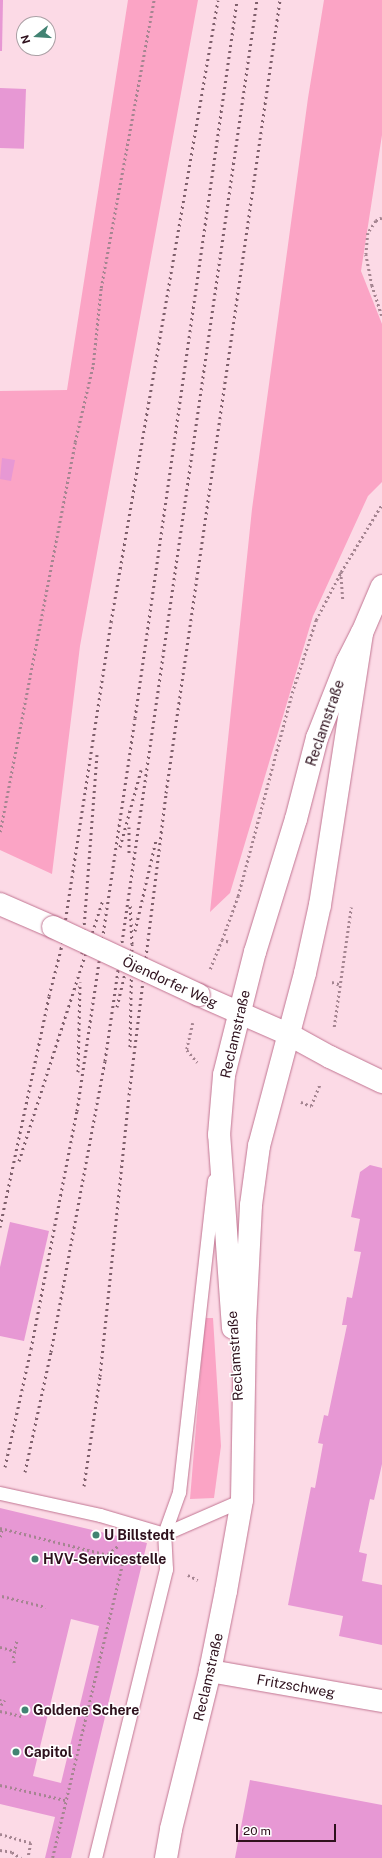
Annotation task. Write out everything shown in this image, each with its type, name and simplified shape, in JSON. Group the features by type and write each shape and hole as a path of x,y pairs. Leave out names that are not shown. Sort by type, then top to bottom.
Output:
{"street":[{"name":"Reclamstraße","path":"242,1452 219,1135 224,1075 238,1014 264,918 296,819 317,738 347,662 362,634 382,586"},
{"name":"Reclamstraße","path":"166,1858 171,1829 210,1670 242,1500 245,1324 251,1205 259,1146 320,905 362,634"},
{"name":"Öjendorfer Weg","path":"5,907 238,1014 288,1034 330,1057 382,1082"},
{"name":"Fritzschweg","path":"210,1670 382,1701"},
{"name":"Reclamstraße","path":"161,1858 171,1829"}],"lane":[{"path":"95,1858 166,1569 164,1534 179,1492 219,1135"},
{"path":"0,1493 100,1515 164,1534 242,1500"}],"path":[{"path":"0,832 75,442 93,365 101,288 154,0"},
{"path":"382,218 376,221 368,233 366,254 372,285 382,315"},
{"path":"341,572 382,504"},
{"path":"330,1057 346,946"},
{"path":"0,1537 1,1528 124,1559 53,1858"},
{"path":"2,1596 46,1607"},
{"path":"14,1663 13,1658 17,1639"},
{"path":"0,1647 14,1651"},
{"path":"9,1662 13,1658"},
{"path":"0,1699 0,1710 21,1716"},
{"path":"1,1705 5,1700"},
{"path":"0,1785 66,1800"},
{"path":"0,1834 31,1843 28,1858"},
{"path":"0,1850 12,1852 21,1858"}],"shaded area":[{"path":"128,0 198,0 80,646 52,874 0,850 0,391 67,390"},
{"path":"324,0 382,0 382,135 361,271 382,324 382,482 368,496 313,616 230,893 210,912 252,509 308,98"},
{"path":"205,1318 213,1318 221,1446 214,1498 190,1499"}],"building":[{"path":"0,0 3,0 2,51 0,51"},
{"path":"0,88 26,89 24,149 0,148"},
{"path":"2,458 15,460 11,481 0,479"},
{"path":"370,1165 382,1168 382,1464 374,1500 370,1499 359,1552 367,1554 362,1581 382,1585 382,1645 339,1636 343,1616 288,1605 311,1487 315,1488 323,1444 318,1443 324,1415 328,1416 347,1325 342,1325 347,1297 352,1298 361,1252 354,1251 360,1219 351,1217 360,1172"},
{"path":"10,1222 49,1231 24,1341 0,1336 0,1267"},
{"path":"0,1508 147,1543 71,1858 45,1858 55,1817 0,1804","holes":["71,1619 99,1626 61,1783 33,1776"]},
{"path":"250,1780 382,1805 382,1858 235,1858"}],"railway":[{"path":"0,1227 49,996 61,949 111,622 218,0"},
{"path":"5,1467 31,1349 77,1111 135,718 237,0"},
{"path":"25,1472 51,1352 105,1061 257,0"},
{"path":"84,1486 100,1376 129,1095 166,793 280,0"},
{"path":"82,954 97,755"},
{"path":"120,847 141,770"},
{"path":"129,827 129,855"},
{"path":"135,931 156,840"},
{"path":"19,1161 103,900"},
{"path":"130,903 132,944 130,1047"},
{"path":"117,1007 128,960"},
{"path":"78,1072 80,982"}],"place":[{"name":"U Billstedt","path":"96,1535"},
{"name":"HVV-Servicestelle","path":"35,1559"},
{"name":"Goldene Schere","path":"25,1710"},
{"name":"Capitol","path":"16,1752"}]}
